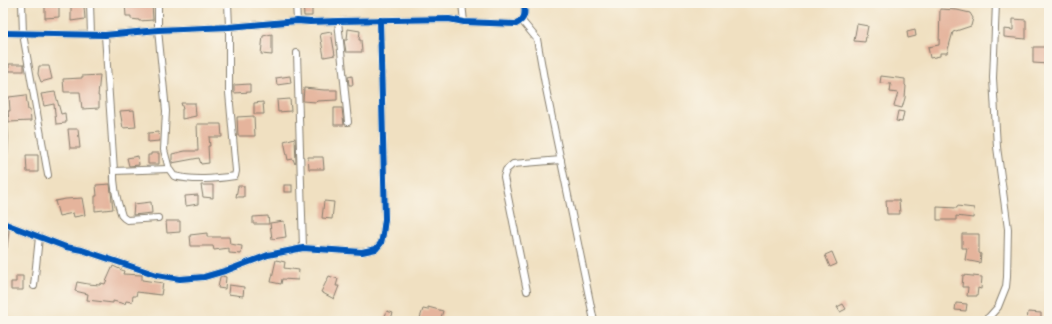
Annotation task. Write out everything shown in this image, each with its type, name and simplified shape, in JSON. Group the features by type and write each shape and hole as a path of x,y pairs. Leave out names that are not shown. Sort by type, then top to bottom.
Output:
{"street":[{"path":"22,3 23,34 48,174"},
{"path":"90,3 91,35"},
{"path":"158,3 158,30 166,111 164,150 169,168 174,176 185,179 214,180 234,176 236,171 229,93 228,3"},
{"path":"296,3 297,21"},
{"path":"462,3 464,22"},
{"path":"3,33 105,35 297,21 449,19 464,22 516,24 522,21 525,15 524,3"},
{"path":"983,321 998,307 1006,287 1007,277 1008,229 998,147 993,78 996,3"},
{"path":"3,223 66,247 82,250 157,275 180,279 204,276 228,270 268,255 303,248 362,252 376,248 381,243 385,219 380,20"},
{"path":"338,21 348,122"},
{"path":"522,21 538,39 560,160 594,321"},
{"path":"105,35 114,171 113,182 115,193 122,216 127,220 158,218"},
{"path":"297,53 303,248"},
{"path":"3,108 5,137 3,175"},
{"path":"527,291 504,177 506,170 513,164 560,160"},
{"path":"114,171 169,168"},
{"path":"34,286 39,237"}],"building":[{"path":"59,3 59,17 45,18 45,4"},
{"path":"125,3 152,3 153,20 139,21 131,19 131,16 126,16"},
{"path":"303,3 312,3 312,16 304,16"},
{"path":"71,5 84,6 85,19 71,21"},
{"path":"940,9 957,10 970,13 973,18 971,26 953,32 947,53 940,53 940,56 930,58 928,47 939,45"},
{"path":"1013,19 1026,20 1026,39 1004,37 1004,29 1013,30"},
{"path":"857,24 868,26 865,42 854,41"},
{"path":"348,29 360,31 359,40 361,40 362,52 346,52 344,40 347,40"},
{"path":"915,30 916,36 908,38 907,32"},
{"path":"331,32 335,55 324,57 320,34"},
{"path":"272,34 272,55 261,54 263,36"},
{"path":"1033,47 1049,47 1049,64 1033,63"},
{"path":"9,64 24,64 24,71 9,71"},
{"path":"39,66 49,66 52,79 41,82 38,74"},
{"path":"100,75 98,96 99,108 82,109 80,92 64,92 63,79"},
{"path":"290,76 291,83 277,85 276,78"},
{"path":"352,76 353,85 349,85 348,77"},
{"path":"881,76 905,79 905,98 902,108 894,106 898,93 890,92 891,84 880,83"},
{"path":"250,84 250,92 234,93 234,85"},
{"path":"304,88 337,90 337,100 316,102 303,101"},
{"path":"55,92 61,114 65,113 66,123 56,124 54,104 44,106 41,94"},
{"path":"26,95 31,121 9,122 9,97"},
{"path":"290,99 291,111 278,112 277,100"},
{"path":"263,102 264,114 254,114 254,103"},
{"path":"181,103 195,103 196,116 182,119 183,109"},
{"path":"334,108 342,108 344,125 334,125"},
{"path":"134,110 136,127 123,128 120,111"},
{"path":"898,111 904,112 902,122 896,121"},
{"path":"254,116 255,136 238,136 237,117"},
{"path":"197,124 221,124 222,137 209,137 209,163 201,164 199,158 172,163 172,154 185,151 198,151"},
{"path":"68,129 78,129 80,148 70,148"},
{"path":"158,132 159,141 148,142 148,133"},
{"path":"295,138 295,164 293,159 288,160 284,141"},
{"path":"151,153 159,153 159,164 148,164 148,155 151,155"},
{"path":"26,155 38,155 38,172 27,172"},
{"path":"138,156 139,165 129,166 127,158"},
{"path":"308,157 323,157 324,169 309,169"},
{"path":"110,184 113,209 95,211 95,196 97,196 96,185"},
{"path":"201,185 213,185 213,198 203,197"},
{"path":"284,185 292,185 292,192 284,192"},
{"path":"238,186 244,186 244,197 236,197"},
{"path":"198,195 198,204 186,206 185,196"},
{"path":"82,198 85,215 74,217 73,213 59,216 55,201"},
{"path":"886,200 899,200 900,214 887,214"},
{"path":"324,201 334,202 332,219 322,218"},
{"path":"151,202 152,213 133,215 134,204"},
{"path":"957,206 974,208 973,218 956,216 956,220 937,220 937,207 957,208"},
{"path":"268,216 269,224 253,224 253,217"},
{"path":"166,221 180,221 180,232 167,233"},
{"path":"284,221 286,237 272,239 270,223"},
{"path":"3,229 9,230 7,248 3,247"},
{"path":"207,233 207,237 229,237 230,244 242,246 241,254 229,253 229,248 214,250 213,246 191,246 190,235"},
{"path":"962,234 979,234 979,253 981,254 980,263 965,260 967,248 962,248"},
{"path":"832,252 837,264 830,267 825,255"},
{"path":"276,260 285,262 284,268 299,270 298,280 282,279 281,284 271,282"},
{"path":"113,266 124,271 123,274 142,275 142,280 163,283 161,295 137,292 136,296 133,296 132,302 126,301 125,304 113,301 113,303 87,300 88,294 75,291 77,282 100,285 101,283 105,284"},
{"path":"963,275 982,277 981,289 978,288 977,296 967,296 968,287 962,287"},
{"path":"16,276 23,276 23,290 11,290 11,282 16,282"},
{"path":"329,276 338,279 336,286 339,286 334,299 321,292"},
{"path":"220,277 226,277 225,289 218,288"},
{"path":"229,285 244,287 243,296 228,294"},
{"path":"956,303 967,304 966,311 955,310"},
{"path":"843,304 846,309 840,312 837,307"},
{"path":"428,307 443,311 440,321 419,321 423,309 428,310"},
{"path":"387,311 393,313 390,321 383,321"},
{"path":"1028,312 1041,313 1041,321 1027,321"}],"cycle path":[{"path":"3,33 105,35 297,21 449,19 464,22 516,24 523,18 525,10 524,3"},
{"path":"3,223 66,247 82,250 157,275 180,279 204,277 268,255 303,248 362,252 376,249 381,243 385,219 380,20"}]}
